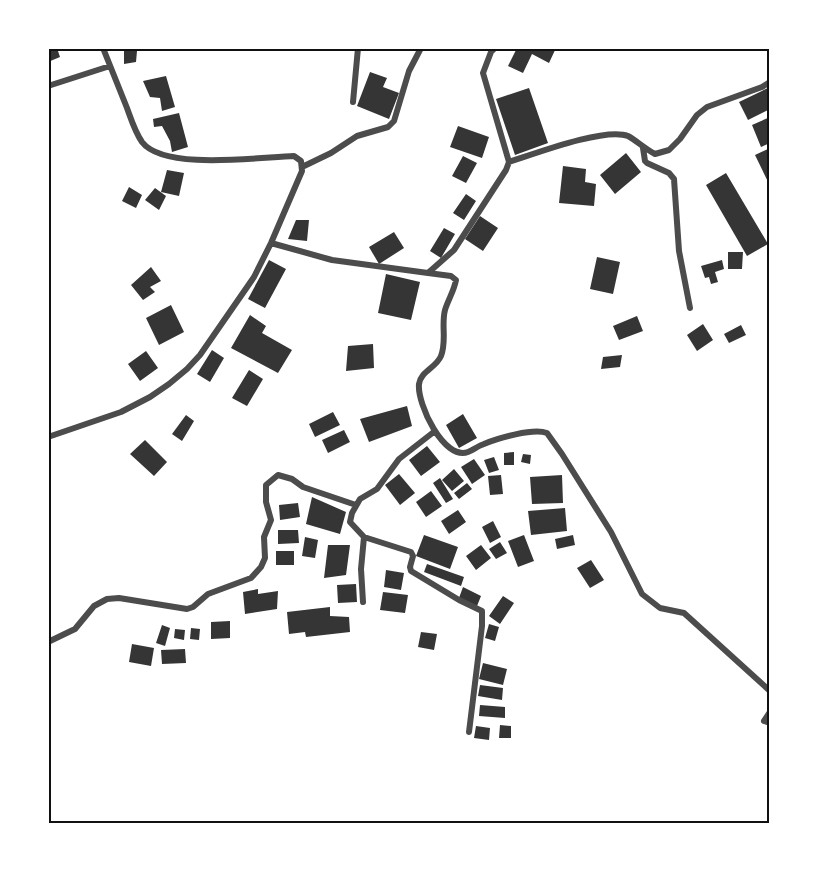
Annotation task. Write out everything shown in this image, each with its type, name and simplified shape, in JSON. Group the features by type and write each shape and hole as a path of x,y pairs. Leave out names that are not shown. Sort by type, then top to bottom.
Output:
{"street":[{"path":"48,437 121,412 150,397 169,384 200,355 254,277 301,176 302,166 298,158 294,156 222,161 170,157 155,152 143,144 135,130 104,48"},
{"path":"353,102 358,48"},
{"path":"302,166 331,153 357,136 388,127 394,121 409,71 421,48"},
{"path":"428,273 454,250 509,162 483,73 491,52 495,48"},
{"path":"48,86 110,66"},
{"path":"509,162 588,138 610,134 628,136 655,154 669,150 697,115 707,107 770,82"},
{"path":"643,148 645,161 669,173 674,179 679,251 690,308"},
{"path":"271,243 332,260 451,276 456,280 444,312 441,354 435,366 424,373 419,384 423,406 443,443 457,453 466,453 482,444 499,439 534,431 547,433 610,532 642,594 660,608 684,613 770,691"},
{"path":"435,431 399,459 377,489 360,499 350,522 364,537 411,552 413,556 411,571 482,611 469,732"},
{"path":"48,642 75,629 94,606 107,599 119,598 187,609 193,607 208,594 250,578 261,567 265,558 264,537 271,520 266,502 266,485 278,475 292,479 303,487 356,505"},
{"path":"363,602 361,569 364,537"},
{"path":"770,712 764,721 770,723"}],"building":[{"path":"48,48 57,48 60,57 48,62"},
{"path":"124,48 160,48 160,50 137,51 136,62 124,64"},
{"path":"517,48 556,48 549,63 532,54 523,73 508,66"},
{"path":"370,72 387,78 383,87 399,93 389,119 357,106"},
{"path":"166,76 175,107 162,111 160,98 150,97 143,81"},
{"path":"770,87 770,109 748,120 739,102"},
{"path":"529,88 548,143 515,155 496,99"},
{"path":"179,113 188,147 172,152 170,141 162,126 154,127 153,119"},
{"path":"770,117 770,143 761,147 752,125"},
{"path":"458,126 489,137 482,158 450,147"},
{"path":"770,148 770,186 755,155"},
{"path":"626,153 641,172 615,194 600,175"},
{"path":"463,156 477,163 466,183 452,176"},
{"path":"563,166 586,169 585,182 596,184 594,206 559,203"},
{"path":"167,170 184,173 179,196 161,192"},
{"path":"726,173 768,244 747,256 706,185"},
{"path":"129,187 142,195 136,208 122,201"},
{"path":"155,188 166,196 159,210 145,200"},
{"path":"466,194 476,201 464,220 453,213"},
{"path":"480,216 498,228 483,251 465,239"},
{"path":"296,220 309,220 307,241 288,239"},
{"path":"444,228 455,234 441,258 430,251"},
{"path":"394,232 404,248 379,264 369,247"},
{"path":"728,252 743,252 742,269 728,269"},
{"path":"597,257 620,262 613,294 590,289"},
{"path":"269,260 286,269 265,308 248,299"},
{"path":"722,260 724,269 715,272 718,282 711,284 709,277 705,278 701,266"},
{"path":"151,267 161,281 150,287 155,292 143,300 131,285"},
{"path":"386,274 420,282 411,320 378,313"},
{"path":"171,305 184,332 159,345 146,318"},
{"path":"250,315 266,326 262,333 292,350 278,373 231,348"},
{"path":"637,316 643,331 619,340 613,326"},
{"path":"703,324 713,340 697,351 687,335"},
{"path":"741,325 746,335 729,343 724,334"},
{"path":"373,344 374,368 346,371 348,346"},
{"path":"212,350 224,358 210,382 197,374"},
{"path":"146,351 158,368 140,381 128,364"},
{"path":"622,355 620,367 601,369 603,357"},
{"path":"249,370 263,379 247,406 232,398"},
{"path":"407,406 412,426 369,442 360,419"},
{"path":"333,412 340,425 315,437 309,424"},
{"path":"463,414 477,438 459,448 446,425"},
{"path":"186,415 194,421 182,441 172,434"},
{"path":"344,430 350,442 328,453 322,440"},
{"path":"145,440 167,462 154,476 130,454"},
{"path":"427,446 440,462 421,476 409,460"},
{"path":"514,452 514,465 504,465 504,453"},
{"path":"523,454 531,455 530,464 521,462"},
{"path":"494,457 499,470 489,473 484,460"},
{"path":"474,459 485,475 472,484 461,467"},
{"path":"454,469 464,481 452,491 442,480"},
{"path":"399,474 415,493 400,505 385,485"},
{"path":"501,475 503,494 490,495 488,476"},
{"path":"562,475 563,503 532,504 530,477"},
{"path":"440,478 453,499 446,503 433,483"},
{"path":"467,483 472,489 459,499 454,493"},
{"path":"431,491 442,506 426,517 416,502"},
{"path":"312,497 346,512 340,534 306,524"},
{"path":"298,503 300,517 280,520 279,505"},
{"path":"565,508 567,531 531,535 528,511"},
{"path":"458,510 466,522 449,534 441,521"},
{"path":"493,521 501,537 490,543 482,527"},
{"path":"278,530 298,530 299,543 278,544"},
{"path":"424,535 458,547 450,569 416,556"},
{"path":"524,535 534,561 518,567 508,541"},
{"path":"573,535 575,545 557,549 555,539"},
{"path":"305,537 318,540 315,558 302,556"},
{"path":"500,542 507,553 496,559 489,549"},
{"path":"328,545 350,545 346,575 324,578"},
{"path":"481,545 491,558 476,570 466,556"},
{"path":"276,551 294,551 294,565 276,565"},
{"path":"591,560 604,580 590,588 577,568"},
{"path":"427,564 464,577 461,586 424,572"},
{"path":"386,570 404,573 401,590 384,587"},
{"path":"356,584 357,602 338,603 337,585"},
{"path":"463,587 481,596 477,606 459,598"},
{"path":"258,589 258,594 278,591 277,609 245,614 243,592"},
{"path":"383,592 408,595 405,613 380,610"},
{"path":"503,596 514,603 500,624 489,616"},
{"path":"330,607 330,616 349,617 350,632 306,637 305,632 289,634 287,612"},
{"path":"230,621 230,638 211,639 211,622"},
{"path":"489,624 499,627 495,641 485,638"},
{"path":"162,625 170,628 165,646 156,643"},
{"path":"191,628 200,629 199,640 190,639"},
{"path":"175,629 185,630 184,640 174,638"},
{"path":"421,632 437,634 434,650 418,647"},
{"path":"132,644 154,648 151,666 129,662"},
{"path":"185,649 186,663 162,664 161,650"},
{"path":"483,663 507,669 503,685 479,679"},
{"path":"480,685 503,688 502,700 478,696"},
{"path":"480,705 505,707 505,718 479,716"},
{"path":"500,725 511,726 511,738 499,738"},
{"path":"476,726 490,728 489,740 474,738"}]}
